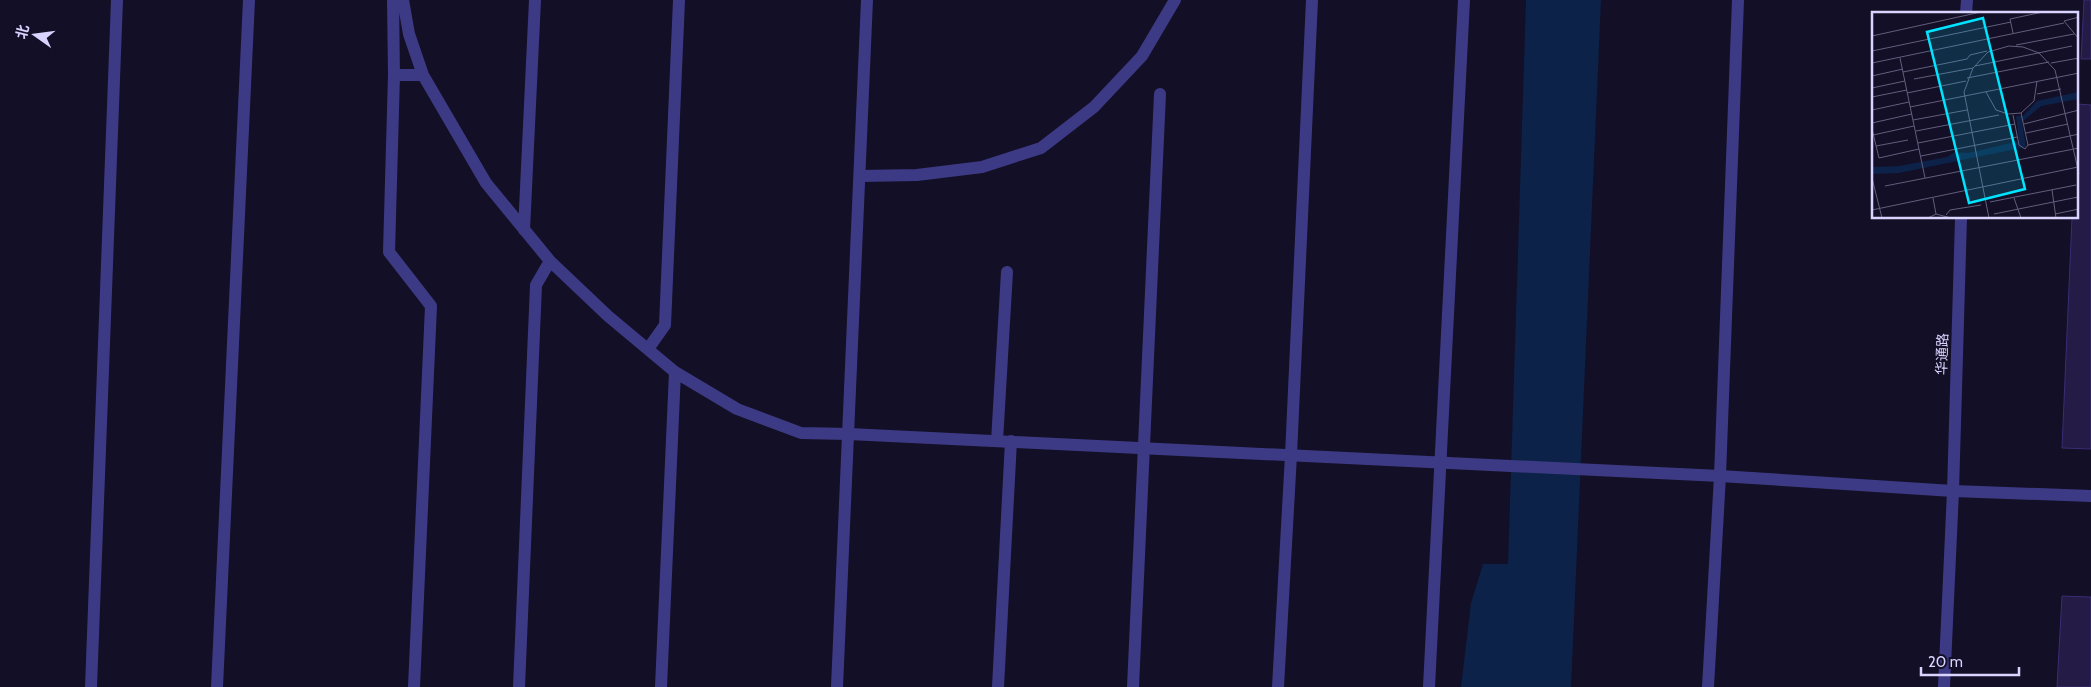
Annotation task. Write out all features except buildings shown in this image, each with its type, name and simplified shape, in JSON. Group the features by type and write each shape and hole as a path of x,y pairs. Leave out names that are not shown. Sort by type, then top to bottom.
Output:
{"street":[{"path":"91,687 117,0"},
{"path":"217,687 249,0"},
{"path":"393,0 394,74 389,252 430,306 414,687"},
{"path":"403,0 409,34 423,75 486,183 550,261 608,316 675,372 737,408 801,433 1011,441 1464,463 1720,476 1953,491 2091,496"},
{"path":"524,230 535,0"},
{"path":"648,349 665,325 679,0"},
{"path":"837,687 867,0"},
{"path":"860,176 917,175 982,167 1041,148 1094,107 1142,56 1175,0"},
{"path":"1278,687 1291,455 1312,0"},
{"path":"1429,687 1464,0"},
{"path":"1708,687 1720,476 1738,0"},
{"path":"394,74 423,75"},
{"path":"1133,687 1160,94"},
{"name":"华通路","path":"1944,687 1953,491 1960,219"},
{"path":"519,687 536,286 550,261"},
{"path":"997,441 1007,272"},
{"path":"661,687 675,372"},
{"path":"998,687 1011,441"}],"water":[{"path":"1526,0 1601,0 1571,687 1461,687 1471,603 1483,564 1508,564"}]}
